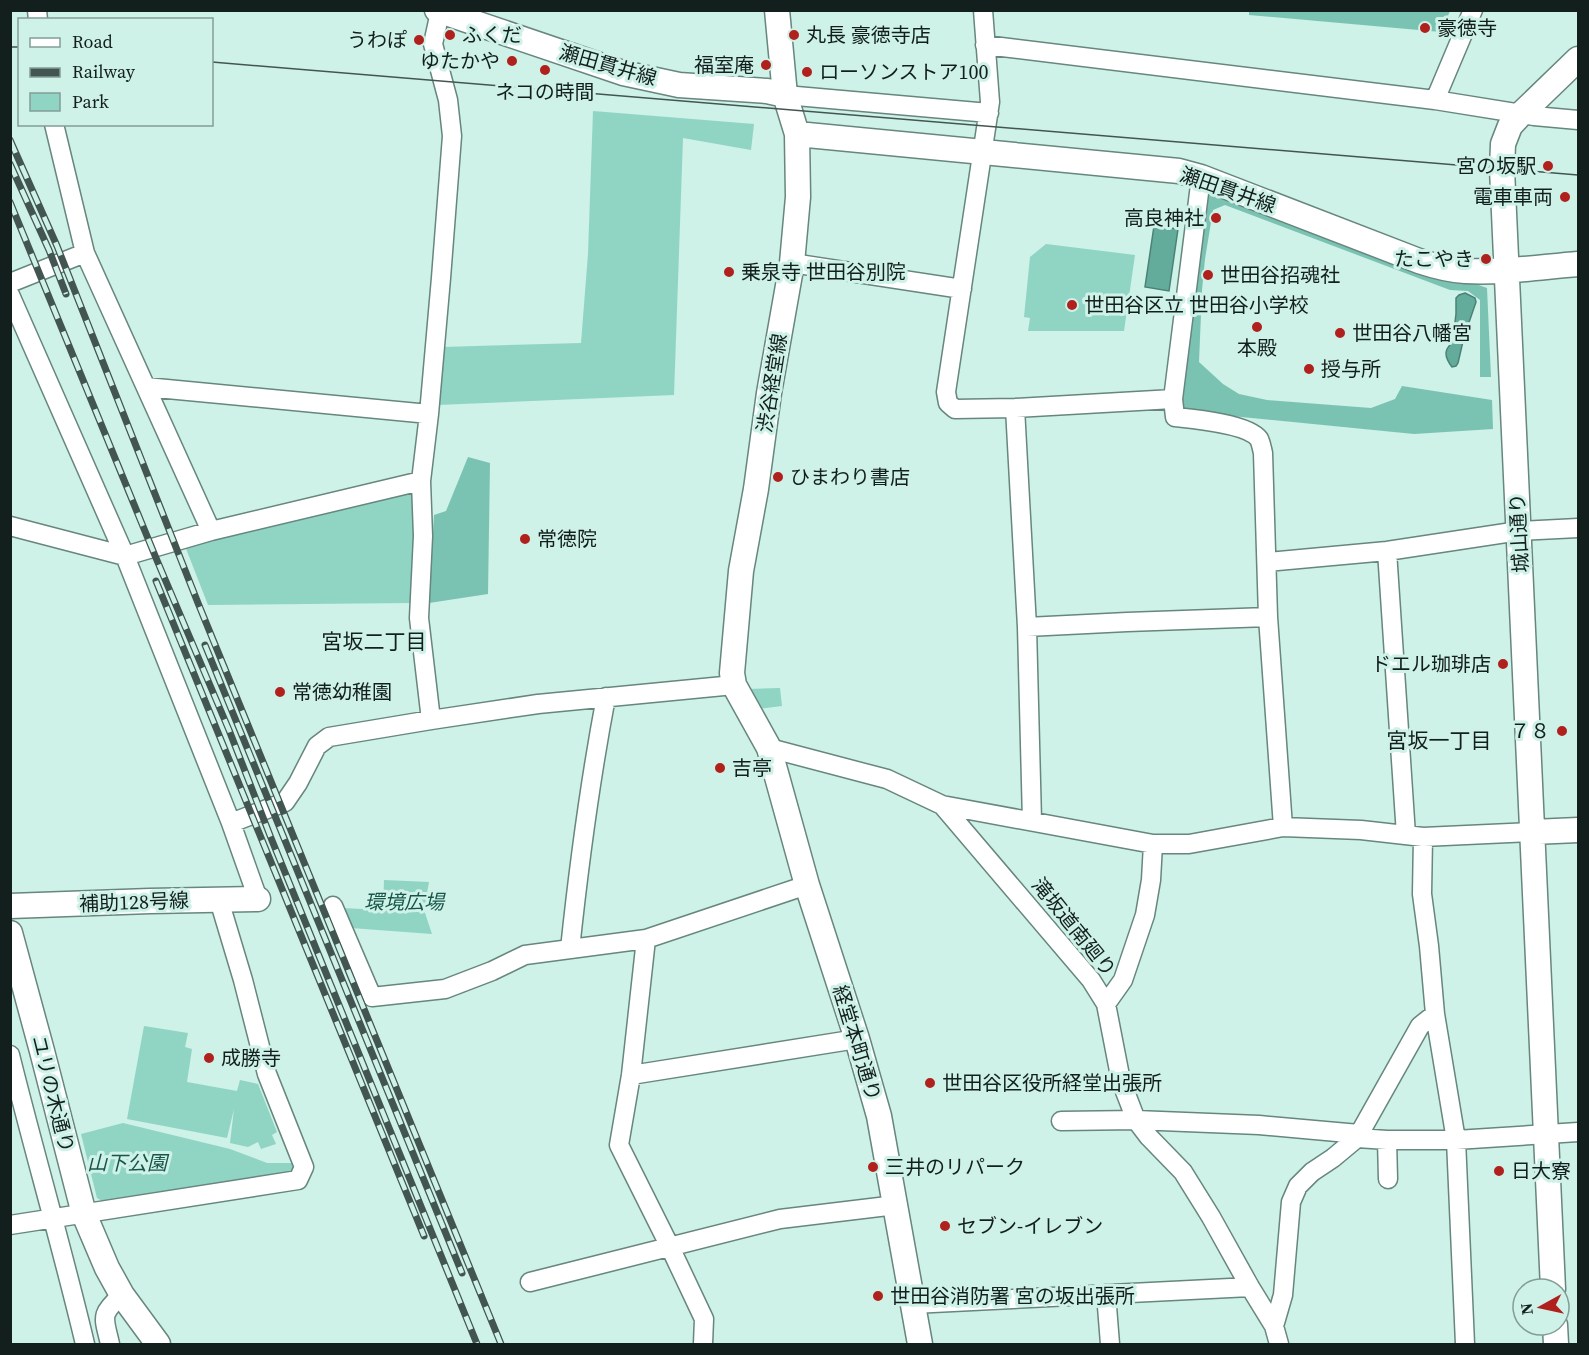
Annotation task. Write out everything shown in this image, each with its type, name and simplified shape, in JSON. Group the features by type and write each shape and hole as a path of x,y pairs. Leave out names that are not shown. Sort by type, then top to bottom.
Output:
{"main road":[{"name":"渋谷経堂線","path":"769,748 734,685 732,673 741,571 792,263 798,197 797,134 785,94 777,10"},
{"name":"瀬田貫井線","path":"439,11 633,75 679,85 785,94"},
{"path":"1521,114 1578,59"},
{"name":"城山通り","path":"1521,114 1510,126 1503,144 1502,188 1552,1277"},
{"name":"瀬田貫井線","path":"797,134 1179,171 1201,177 1442,268 1463,271 1506,270 1578,264"},
{"name":"経堂本町通り","path":"769,748 807,885 879,1116 920,1344"},
{"path":"1533,832 1578,830"},
{"name":"補助128号線","path":"10,906 258,899"},
{"name":"ユリの木通り","path":"10,933 84,1214 107,1268 122,1295 158,1344"}],"street":[{"path":"983,10 990,102 946,392 948,403 955,409 1015,408 1173,399"},
{"path":"1435,100 1473,10"},
{"path":"431,720 419,618 423,536 421,482 429,414 452,136 448,100 433,44 439,11"},
{"path":"985,45 1435,100 1521,114 1578,120"},
{"path":"785,94 989,113"},
{"path":"54,126 85,253 211,531"},
{"path":"1201,177 1173,399 1175,417 1226,424 1245,430 1258,439 1263,453 1268,618 1283,827"},
{"path":"10,283 85,253"},
{"path":"792,263 961,292"},
{"path":"10,295 125,556 231,823 258,899"},
{"path":"146,387 429,414"},
{"path":"1015,408 1027,627 1032,822"},
{"path":"10,526 125,556 211,531 421,482"},
{"path":"1267,562 1387,551 1519,531 1578,528"},
{"path":"1387,551 1414,836 1429,946 1435,1014 1456,1140 1465,1344"},
{"path":"1027,627 1268,618"},
{"path":"231,823 285,802 298,783 317,746 329,737 538,704 734,685"},
{"path":"570,949 593,764 606,697"},
{"name":"滝坂道南廻り","path":"769,748 887,779 942,805 1091,980 1106,1004 1121,1081 1136,1120 1183,1172 1274,1326 1279,1344"},
{"path":"942,805 1154,844 1189,844 1283,827 1414,836 1533,832"},
{"path":"1106,1004 1123,981 1145,915 1154,844"},
{"path":"333,906 372,997 445,989 492,971 525,955 646,939 807,885"},
{"path":"10,1225 298,1179 304,1167 267,1074 243,980 219,900"},
{"path":"646,939 632,1075 619,1145 704,1319 703,1344"},
{"path":"1274,1326 1283,1295 1291,1202 1299,1186 1312,1172 1333,1158 1358,1136 1420,1026 1435,1014"},
{"path":"632,1075 856,1039"},
{"path":"10,1054 85,1344"},
{"path":"1061,1121 1136,1120 1259,1125 1387,1140 1456,1140 1578,1132"},
{"path":"1387,1140 1388,1179"},
{"path":"530,1282 780,1219 896,1205"},
{"path":"913,1304 1250,1287"},
{"path":"1106,1294 1110,1344"},
{"path":"110,1344 104,1316 108,1308 122,1295"}],"green space":[{"path":"593,111 754,124 751,150 683,138 674,395 437,405 442,347 581,343 588,254"},
{"path":"1046,244 1135,255 1124,331 1028,331 1030,318 1024,317 1030,257"},
{"path":"407,489 415,495 418,540 411,603 208,605 185,546"},
{"path":"780,688 782,706 758,709 748,689"},
{"name":"環境広場","path":"384,880 429,882 424,910 432,934 351,928 342,908 383,910"},
{"path":"144,1026 188,1033 185,1047 192,1049 187,1082 237,1091 240,1080 258,1084 277,1132 272,1135 276,1144 261,1149 258,1142 248,1147 230,1143 234,1109 227,1138 127,1119"},
{"name":"山下公園","path":"123,1123 230,1149 267,1163 295,1163 291,1175 107,1204 97,1198 81,1134"}],"shaded area":[{"name":"豪徳寺","path":"1249,10 1450,11 1441,32 1249,15"},
{"path":"1207,189 1487,288 1491,377 1480,377 1480,300 1468,291 1450,290 1225,205 1213,210 1202,290 1199,362 1223,384 1239,394 1267,400 1371,408 1395,399 1402,386 1492,400 1493,429 1414,434 1181,411"},
{"path":"1154,226 1178,229 1169,291 1145,287"},
{"path":"1465,293 1475,298 1476,302 1458,363 1452,367 1446,352 1456,340 1457,335 1454,330 1456,298"},
{"path":"468,457 490,463 488,594 429,603 434,515 446,511"}],"tram line":[{"path":"10,47 18,47"},
{"path":"213,62 1578,175"}],"railway":[{"path":"10,140 57,246 198,603 501,1344"},
{"path":"10,164 66,294"},
{"path":"10,202 229,730 477,1344"},
{"path":"156,581 424,1236"},
{"path":"205,645 462,1273"}],"place":[{"name":"豪徳寺","path":"1425,28"},
{"name":"ふくだ","path":"450,35"},
{"name":"丸長 豪徳寺店","path":"794,35"},
{"name":"うわぽ","path":"419,40"},
{"name":"ゆたかや","path":"512,61"},
{"name":"福室庵","path":"766,65"},
{"name":"ネコの時間","path":"545,70"},
{"name":"ローソンストア100","path":"807,72"},
{"name":"宮の坂駅","path":"1548,166"},
{"name":"電車車両","path":"1565,197"},
{"name":"高良神社","path":"1216,218"},
{"name":"たこやき","path":"1486,259"},
{"name":"乗泉寺 世田谷別院","path":"729,272"},
{"name":"世田谷招魂社","path":"1208,275"},
{"name":"世田谷区立 世田谷小学校","path":"1072,305"},
{"name":"本殿","path":"1257,327"},
{"name":"世田谷八幡宮","path":"1340,333"},
{"name":"授与所","path":"1309,369"},
{"name":"ひまわり書店","path":"778,477"},
{"name":"常徳院","path":"525,539"},
{"name":"ドエル珈琲店","path":"1503,664"},
{"name":"常徳幼稚園","path":"280,692"},
{"name":"７８","path":"1562,731"},
{"name":"吉亭","path":"720,768"},
{"name":"成勝寺","path":"209,1058"},
{"name":"世田谷区役所経堂出張所","path":"930,1083"},
{"name":"三井のリパーク","path":"873,1167"},
{"name":"日大寮","path":"1499,1171"},
{"name":"セブン-イレブン","path":"945,1226"},
{"name":"世田谷消防署 宮の坂出張所","path":"878,1296"}],"district":[{"name":"宮坂二丁目","path":"374,641"},
{"name":"宮坂一丁目","path":"1439,740"}]}
